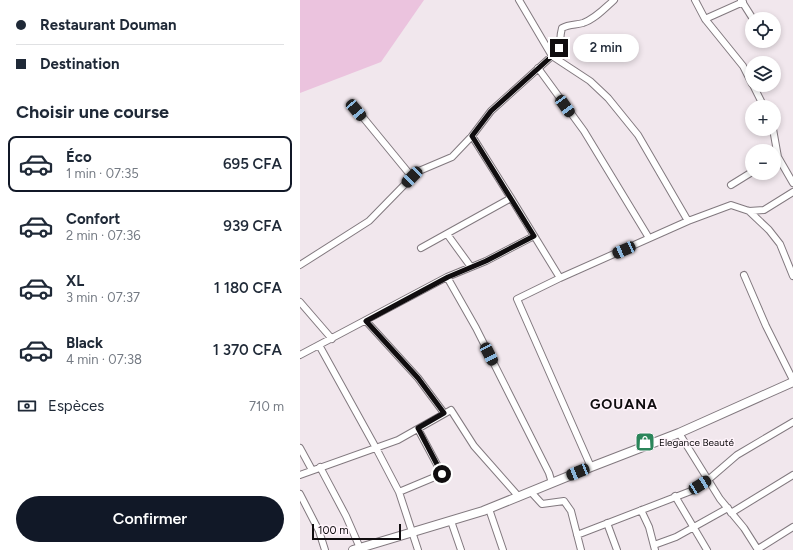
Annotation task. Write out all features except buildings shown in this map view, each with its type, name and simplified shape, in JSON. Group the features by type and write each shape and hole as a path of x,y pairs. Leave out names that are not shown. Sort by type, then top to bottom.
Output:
{"street":[{"path":"519,0 552,56 590,81 608,98 638,135 688,221"},
{"path":"300,265 369,221 412,177 420,171 452,157 472,136 491,111 559,48 562,28 567,25 583,23 592,19 614,0"},
{"path":"695,0 705,19 745,68"},
{"path":"705,19 742,1 749,12"},
{"path":"538,68 584,131 650,238"},
{"path":"356,110 412,177"},
{"path":"472,136 560,278"},
{"path":"781,165 793,183"},
{"path":"731,185 745,176"},
{"path":"591,467 518,299 560,278 688,221 731,205 749,211 764,210 793,192"},
{"path":"421,248 511,198"},
{"path":"749,211 769,230 780,244 793,276"},
{"path":"447,234 470,268"},
{"path":"300,355 448,277 486,261 534,236"},
{"path":"320,467 346,516 357,549 371,548 412,533 489,509 679,433 793,381 766,326 744,275"},
{"path":"448,277 476,328 549,473 552,483"},
{"path":"300,302 332,339"},
{"path":"366,321 418,378 444,413"},
{"path":"319,345 399,492 418,550"},
{"path":"300,475 398,440 451,410 474,446 519,497"},
{"path":"577,535 691,491 708,480 737,455 793,422"},
{"path":"399,492 442,474 418,428"},
{"path":"679,433 708,480 758,550 793,527"},
{"path":"300,448 312,470"},
{"path":"641,510 649,528 654,548 730,510 793,476"},
{"path":"531,492 542,504 564,501 571,511 581,550"},
{"path":"300,494 319,531 324,550"},
{"path":"676,496 707,550"},
{"path":"489,509 503,550"},
{"path":"451,521 461,550"},
{"path":"607,523 617,550"}],"shaded area":[{"path":"300,0 424,0 381,62 300,93"}],"place":[{"name":"Elegance Beauté","path":"645,442"}],"district":[{"name":"GOUANA","path":"624,404"}],"route":[{"path":"442,474 418,428 444,413 418,378 366,321 448,277 486,261 534,236 472,136 491,111 559,48"}]}
